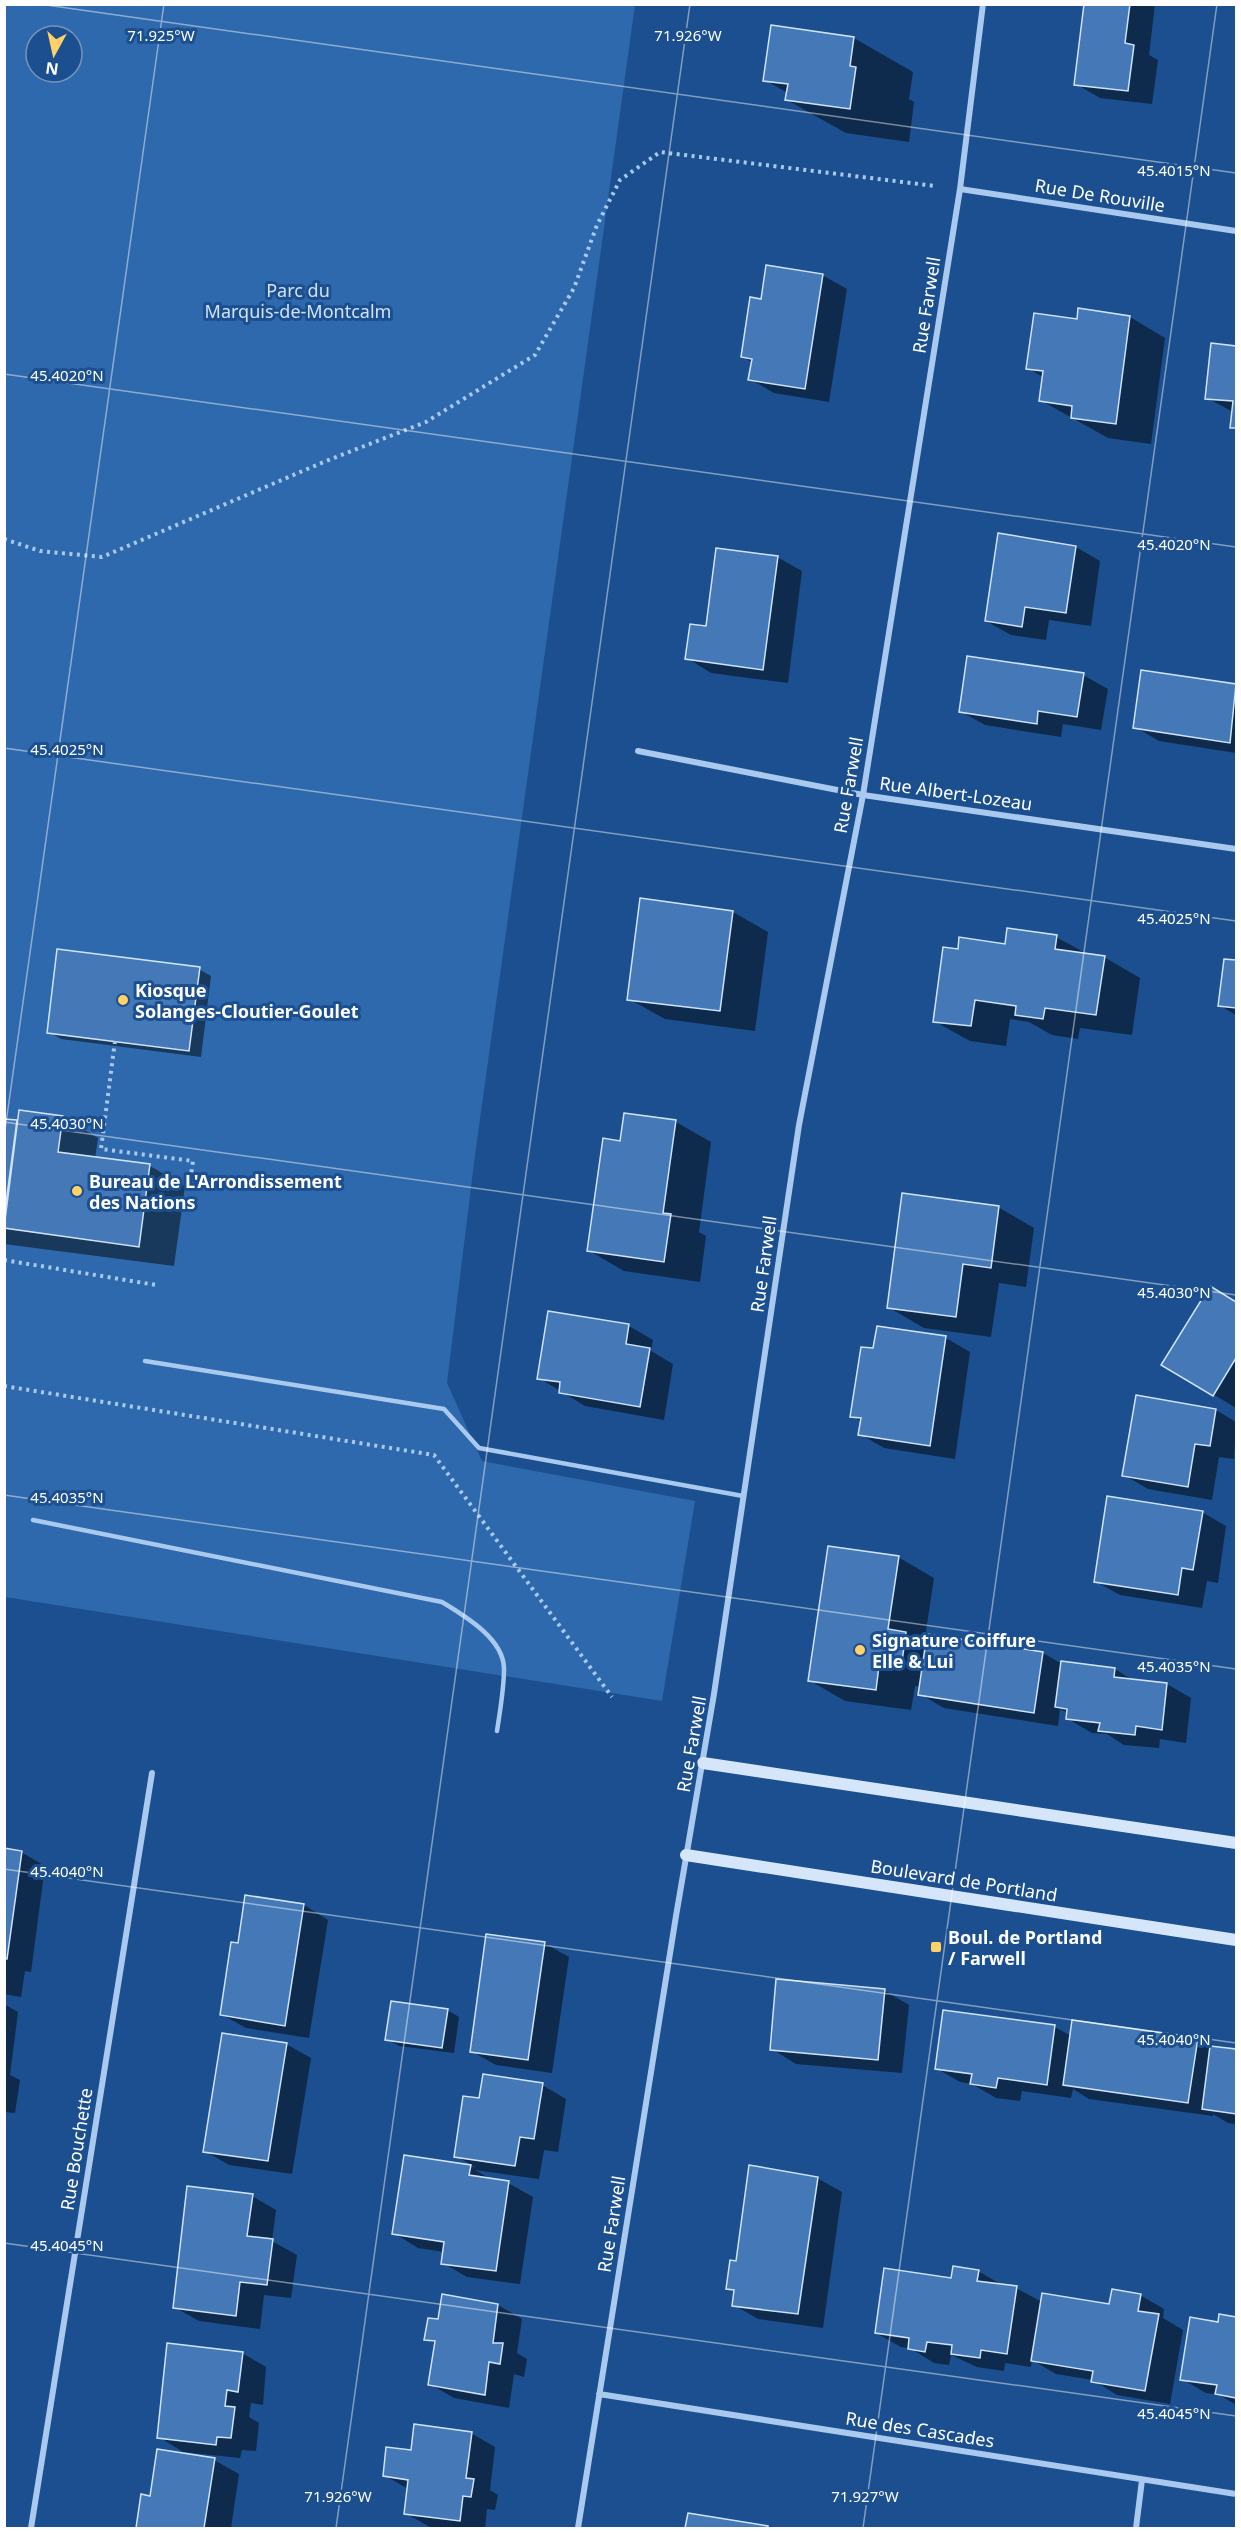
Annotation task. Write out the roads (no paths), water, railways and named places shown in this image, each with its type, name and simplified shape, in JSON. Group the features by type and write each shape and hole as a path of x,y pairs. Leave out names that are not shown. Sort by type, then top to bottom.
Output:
{"main road":[{"path":"703,1763 1236,1843"},
{"name":"Boulevard de Portland","path":"687,1855 1236,1940"}],"street":[{"name":"Rue Farwell","path":"578,2529 703,1763 799,1125 863,795 960,189 983,4"},
{"name":"Rue De Rouville","path":"960,189 1236,231"},
{"name":"Rue Albert-Lozeau","path":"638,751 863,795 1236,849"},
{"name":"Rue Bouchette","path":"31,2529 152,1773"},
{"name":"Rue des Cascades","path":"599,2394 1236,2494"},
{"path":"1136,2529 1142,2480"}],"lane":[{"path":"145,1361 444,1409 479,1448 743,1496"},
{"path":"33,1520 442,1602 474,1621 499,1650 504,1667 497,1731"}],"place":[{"name":"Kiosque Solanges-Cloutier-Goulet","path":"123,1000"},
{"name":"Bureau de L'Arrondissement des Nations","path":"77,1191"},
{"name":"Signature Coiffure Elle & Lui","path":"860,1650"},
{"name":"Boul. de Portland / Farwell","path":"936,1947"}],"park label":[{"name":"Parc du Marquis-de-Montcalm","path":"298,300"}]}
